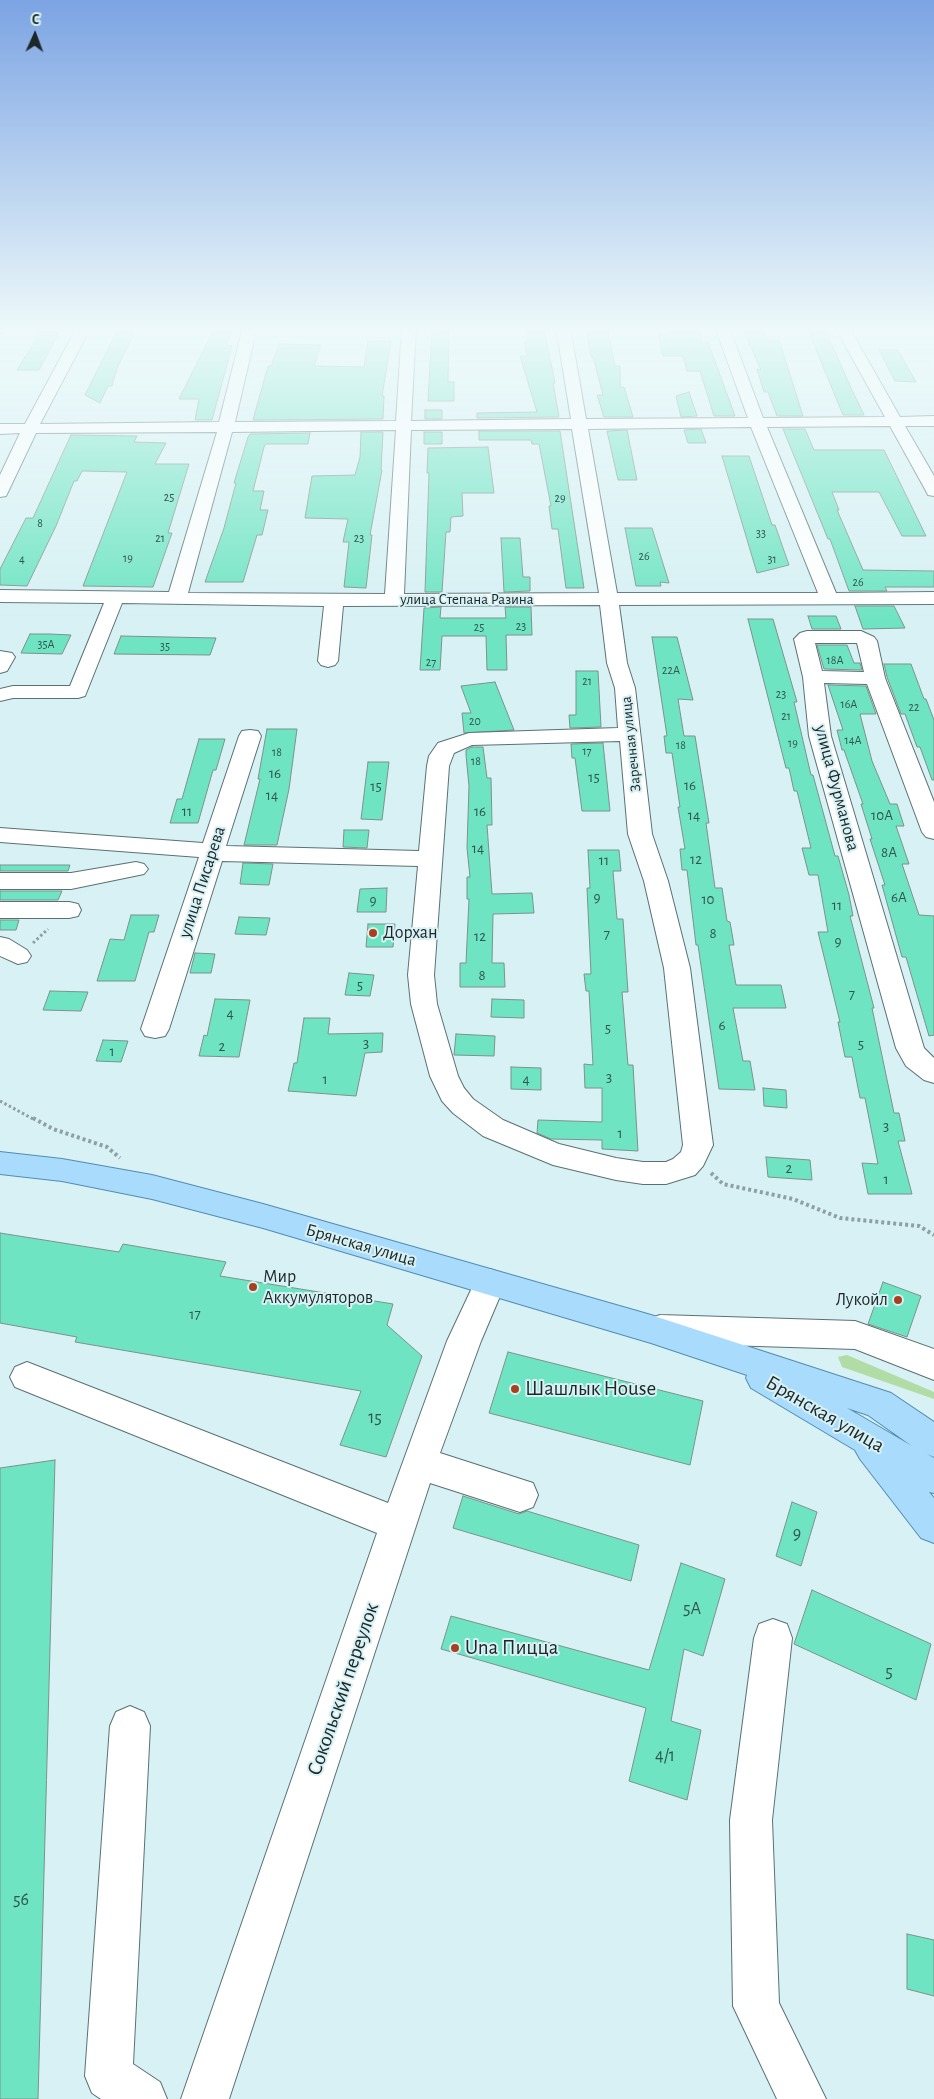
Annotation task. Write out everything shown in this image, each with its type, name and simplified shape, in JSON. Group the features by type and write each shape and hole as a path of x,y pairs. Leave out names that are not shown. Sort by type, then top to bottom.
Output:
{"main road":[{"name":"Брянская улица","path":"0,1163 62,1170 152,1187 263,1216 651,1329 879,1404 934,1441"},
{"name":"Брянская улица","path":"716,1351 934,1477"},
{"path":"879,1404 934,1421"},
{"path":"861,1436 934,1526"}],"street":[{"path":"0,492 32,425"},
{"path":"0,429 581,425"},
{"name":"Заречная улица","path":"581,425 609,599 617,662 625,688 640,834 656,881 677,968 698,1145 694,1158"},
{"path":"758,425 829,598"},
{"path":"896,425 934,491"},
{"path":"394,599 404,426"},
{"path":"177,598 226,427"},
{"name":"улица Степана Разина","path":"0,596 334,600 934,598"},
{"path":"0,695 13,692 78,692 115,598"},
{"path":"328,661 334,600"},
{"name":"улица Фурманова","path":"934,832 875,678 865,639 823,636 807,637 804,639 813,677 820,736 910,1048 916,1059 934,1073"},
{"path":"0,657 5,657 0,667"},
{"path":"813,677 875,678"},
{"path":"629,734 469,738 446,748 440,756 421,975 424,1004 444,1076 452,1094 463,1106 493,1128 553,1154 643,1174 666,1174 684,1167 694,1158"},
{"name":"улица Писарева","path":"155,1029 210,853 250,736"},
{"path":"0,835 201,850 210,853 432,859"},
{"path":"0,881 71,881 136,869"},
{"path":"0,910 69,910"},
{"name":"Сокольский переулок","path":"204,2099 419,1463 464,1341 490,1282"},
{"path":"651,1329 855,1335 934,1365"},
{"path":"27,1377 398,1524"},
{"path":"419,1463 520,1495"},
{"path":"773,1638 751,1820 756,2006 802,2099"},
{"path":"130,1726 110,2076 143,2099"}],"path":[{"path":"0,1101 53,1129 107,1147 152,1187"},
{"path":"694,1158 723,1184 729,1186 793,1199 840,1218 919,1226 934,1236"}],"green space":[{"path":"847,1355 934,1392 934,1399 842,1367 838,1357"}],"building":[{"path":"701,429 706,443 688,443 684,430"},
{"path":"783,429 805,429 814,450 884,450 926,536 902,536 879,492 832,492 839,510 837,510 863,570 934,571 934,587 885,587 887,591 849,591 830,539 828,539"},
{"path":"627,430 637,480 618,480 607,431"},
{"path":"479,431 560,431 584,588 566,588 558,529 552,529 549,506 551,506 539,444 532,444 531,440 479,440"},
{"path":"361,432 383,432 382,470 370,535 372,535 366,588 344,587 349,542 343,542 348,519 305,518 312,476 355,475 360,457"},
{"path":"424,432 442,432 442,444 424,444"},
{"path":"310,433 308,444 266,444 264,447 253,491 264,491 260,510 268,510 262,535 257,535 243,582 205,582 224,528 236,483 234,483 250,434"},
{"path":"71,435 137,436 134,442 166,443 155,464 189,464 168,533 172,533 153,587 83,586 127,472 82,471 77,481 74,481 56,526 27,586 0,585 0,569 26,518 33,518"},
{"path":"488,447 494,493 462,493 463,516 451,517 450,532 446,532 442,592 425,592 429,473 427,473 428,448"},
{"path":"722,456 749,456 772,525 775,525 789,565 757,573"},
{"path":"625,528 652,528 669,583 660,582 661,586 636,586"},
{"path":"501,538 520,538 523,577 530,577 530,591 504,592"},
{"path":"855,606 894,606 905,628 863,629"},
{"path":"441,607 440,618 506,618 505,607 531,607 532,635 506,635 507,670 487,670 486,636 442,636 440,670 420,670 424,608"},
{"path":"808,616 836,616 841,629 812,629"},
{"path":"748,619 773,619 797,702 794,702 811,775 813,775 835,856 838,856 849,895 853,916 850,916 874,1008 872,1008 894,1113 899,1113 905,1141 898,1141 912,1194 868,1194 862,1163 878,1164 865,1098 860,1098 852,1057 845,1057 838,1022 840,1022 818,932 828,932 818,875 809,875 802,848 811,848 797,791 794,791 789,768 786,768"},
{"path":"30,634 71,635 62,654 21,653"},
{"path":"121,636 216,638 210,655 114,654"},
{"path":"652,637 677,637 693,700 678,699 684,736 695,736 709,823 706,823 715,888 722,888 727,921 730,922 734,945 729,945 736,985 781,985 786,1008 733,1008 743,1061 750,1061 755,1090 719,1089 698,945 696,945 687,870 682,870 680,849 685,849 678,807 680,807 672,753 666,753 664,736 667,736"},
{"path":"817,645 847,645 854,663 860,663 862,670 824,669"},
{"path":"884,664 911,664 934,720 934,780 932,780 920,747 917,747 905,714 901,714"},
{"path":"576,671 598,671 601,727 570,728 569,715 576,715"},
{"path":"495,682 514,730 464,733 462,713 471,713 461,686"},
{"path":"828,685 866,686 876,714 860,714 872,761 890,804 897,804 904,826 896,826 909,864 902,864 919,915 934,916 934,1035 929,1036 906,957 902,957 882,885 885,885 861,804 863,804 844,750 842,750 837,730 843,730"},
{"path":"267,729 297,729 289,789 277,845 244,845 260,779 258,779"},
{"path":"199,739 225,739 216,770 213,770 198,823 170,823 177,799 182,799"},
{"path":"603,743 610,811 582,811 575,758 572,758 571,744"},
{"path":"472,747 483,747 487,778 491,778 492,825 487,825 492,894 532,893 534,913 493,914 492,963 504,963 505,987 460,987 460,963 466,963 469,899 467,899 467,877 470,877 467,848 469,786 466,750"},
{"path":"368,762 389,762 382,820 361,819"},
{"path":"344,830 369,830 367,848 343,847"},
{"path":"588,850 619,850 621,871 613,871 617,919 623,919 628,992 622,992 628,1065 633,1065 638,1151 602,1149 602,1140 551,1139 537,1133 538,1120 602,1122 602,1088 585,1088 584,1064 593,1065 589,991 586,991 584,974 591,974 587,888 590,888"},
{"path":"243,863 273,864 269,885 240,884"},
{"path":"0,865 70,865 68,871 0,871"},
{"path":"387,888 386,912 357,912 360,889"},
{"path":"0,891 62,891 58,900 0,900"},
{"path":"131,915 159,915 154,932 149,932 135,981 97,981 110,939 124,940"},
{"path":"239,917 270,918 266,935 235,934"},
{"path":"0,920 19,920 16,930 0,930"},
{"path":"368,924 395,924 393,947 366,947"},
{"path":"195,953 215,954 211,973 190,973"},
{"path":"349,973 374,975 370,996 345,995"},
{"path":"50,991 88,992 81,1011 43,1010"},
{"path":"215,999 250,1000 239,1057 199,1056 204,1035 207,1036"},
{"path":"492,999 524,1000 524,1018 491,1017"},
{"path":"304,1018 330,1018 328,1034 383,1033 382,1052 365,1053 356,1096 288,1091 294,1063 297,1063"},
{"path":"456,1034 495,1036 494,1056 454,1055"},
{"path":"103,1040 128,1041 121,1062 96,1061"},
{"path":"511,1067 541,1068 541,1090 511,1089"},
{"path":"763,1088 786,1090 787,1108 764,1106"},
{"path":"766,1157 810,1160 812,1180 768,1177"},
{"path":"0,1233 119,1252 123,1244 226,1262 220,1276 393,1304 387,1325 422,1356 386,1457 340,1445 361,1391 75,1342 77,1337 0,1323"},
{"path":"883,1282 921,1296 907,1337 868,1324"},
{"path":"508,1352 703,1401 690,1465 489,1413"},
{"path":"55,1460 38,2099 0,2099 0,1468"},
{"path":"463,1496 519,1514 527,1511 639,1545 631,1581 453,1528"},
{"path":"792,1502 817,1512 801,1566 776,1556"},
{"path":"681,1563 725,1579 703,1656 684,1649 671,1721 701,1730 687,1800 629,1781 646,1708 441,1649 451,1616 649,1670"},
{"path":"812,1590 931,1644 916,1700 794,1644"},
{"path":"907,1934 934,1940 934,1996 907,1989"}],"place":[{"name":"Дорхан","path":"373,933"},
{"name":"Мир Аккумуляторов","path":"253,1287"},
{"name":"Лукойл","path":"898,1300"},
{"name":"Шашлык House","path":"515,1389"},
{"name":"Una Пицца","path":"455,1648"}]}
